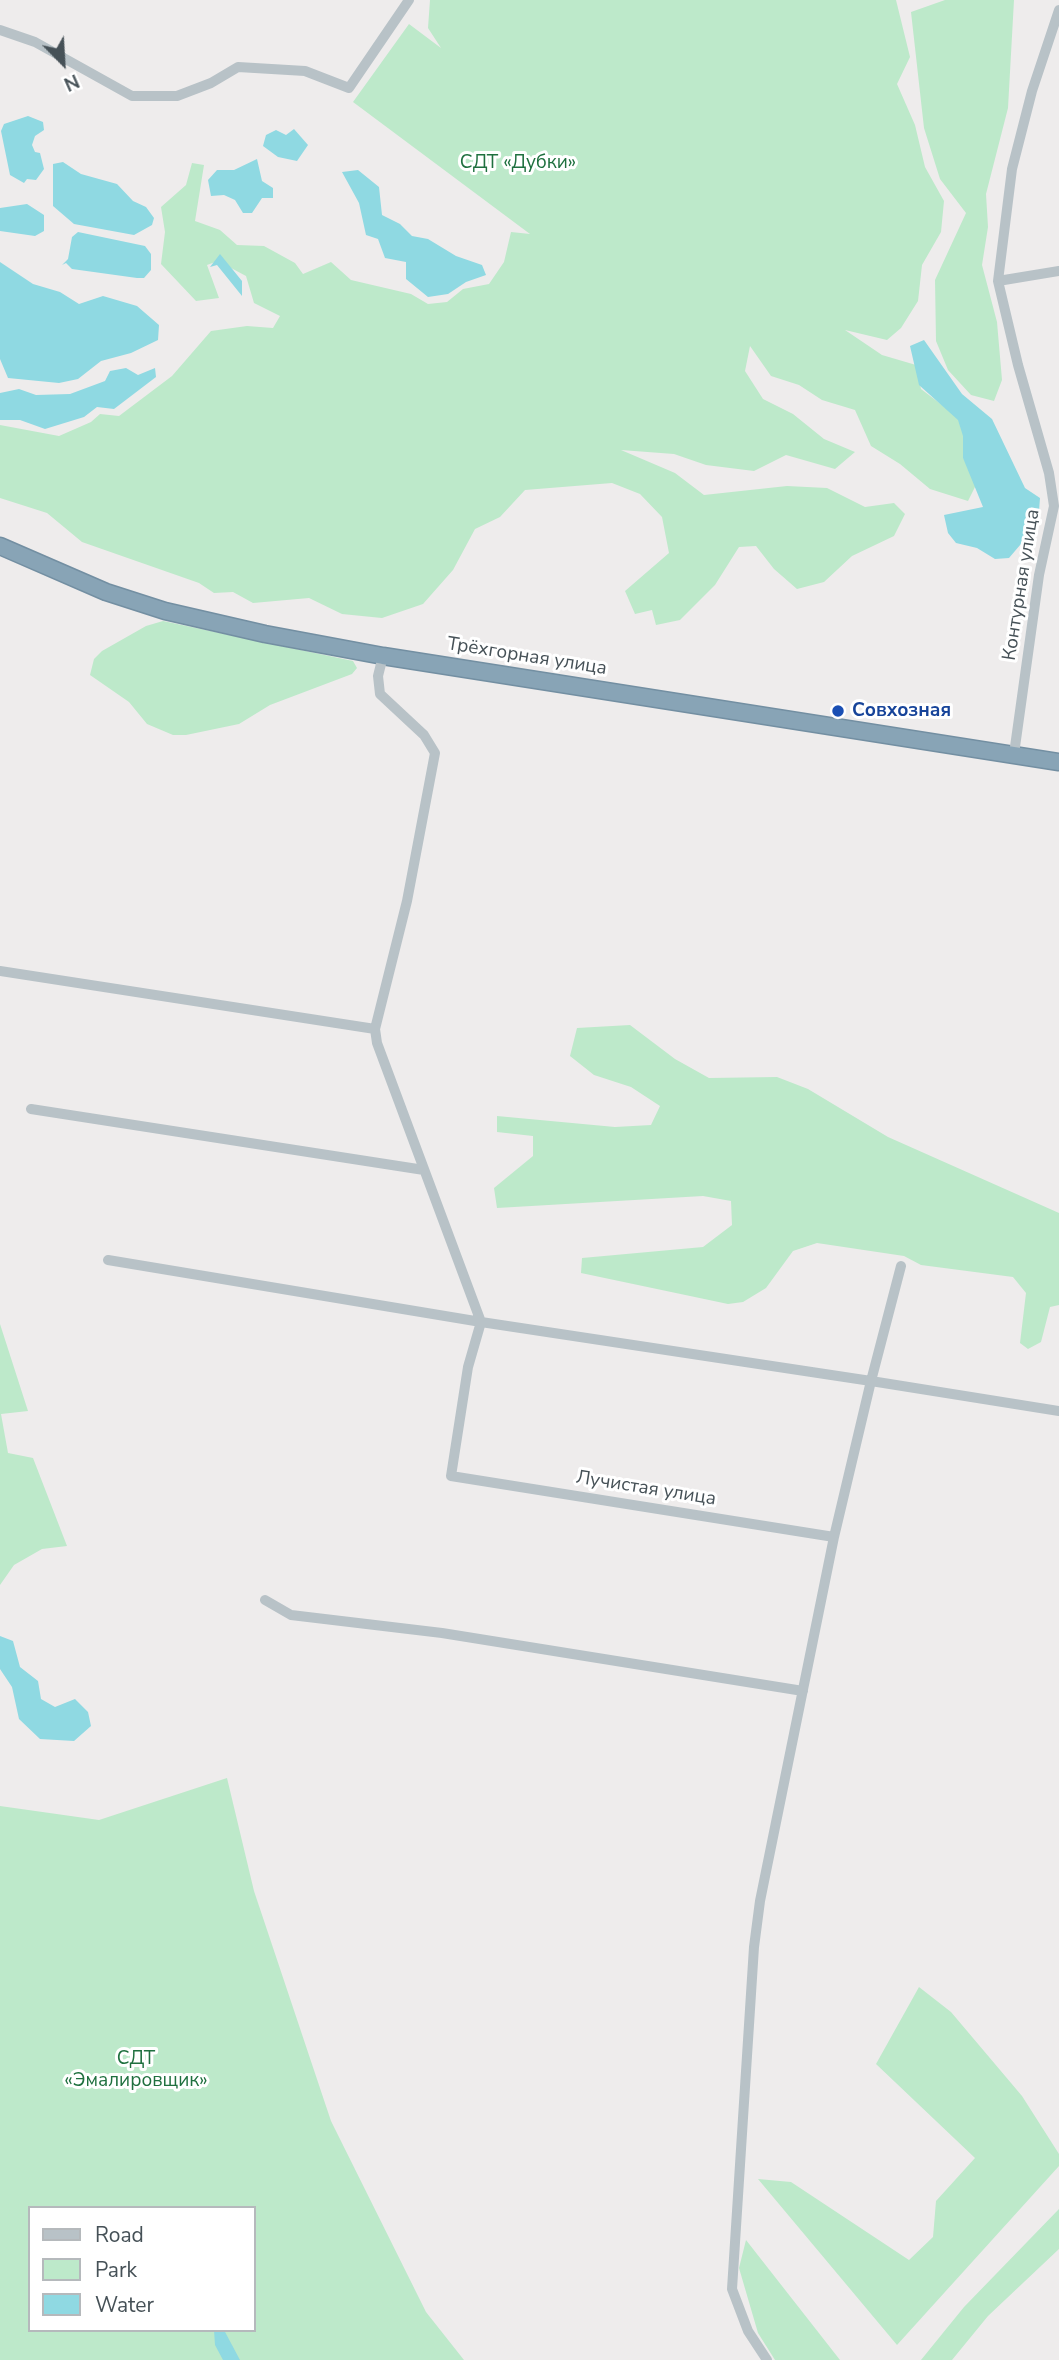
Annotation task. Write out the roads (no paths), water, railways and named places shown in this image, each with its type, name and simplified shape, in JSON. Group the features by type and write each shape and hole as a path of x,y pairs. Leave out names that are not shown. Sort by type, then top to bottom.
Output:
{"highway":[{"name":"Трёхгорная улица","path":"0,546 106,592 165,611 265,634 383,656 1059,762"}],"street":[{"path":"0,30 35,42 132,96 177,96 211,83 239,67 305,71 349,88 409,0"},
{"name":"Контурная улица","path":"1014,754 1039,575 1054,506 1049,473 1018,365 998,281 1013,169 1032,91 1058,13"},
{"path":"998,281 1059,271"},
{"path":"383,656 378,676 380,694 428,738 435,753 435,761 407,901 375,1029 377,1043 481,1322"},
{"path":"0,971 375,1029"},
{"path":"31,1109 424,1170"},
{"path":"108,1260 481,1322 1059,1411"},
{"path":"767,2360 748,2332 732,2289 749,2004 760,1902 834,1537 901,1266"},
{"name":"Лучистая улица","path":"481,1322 468,1367 451,1476 834,1537"},
{"path":"265,1600 291,1615 442,1633 803,1691"}],"water":[{"path":"28,116 43,122 44,130 35,136 32,145 35,152 40,153 44,169 36,180 27,179 24,183 10,175 1,131 4,124"},
{"path":"294,129 308,145 297,161 278,157 263,146 266,135 276,130 286,135"},
{"path":"257,159 262,181 273,188 273,198 262,198 252,213 243,213 235,200 224,195 211,196 208,180 217,170 234,170"},
{"path":"63,162 81,174 117,184 133,201 146,207 154,218 152,225 134,235 74,224 53,206 53,164"},
{"path":"358,170 379,187 382,215 400,224 412,236 428,239 456,256 482,265 486,275 466,282 448,294 428,297 406,279 406,262 385,258 378,239 366,235 359,203 342,172"},
{"path":"27,204 44,215 44,231 35,236 0,231 0,208"},
{"path":"78,232 145,246 151,254 151,270 144,278 137,278 72,269 66,263 62,265 68,259 72,237"},
{"path":"220,254 242,281 242,296 217,265 210,267"},
{"path":"0,262 33,284 60,292 79,304 103,296 137,306 159,325 158,340 131,353 101,361 78,379 59,383 8,378 0,359"},
{"path":"924,340 962,394 992,419 1025,488 1040,498 1038,524 1009,558 995,559 977,548 956,543 948,533 944,515 983,507 963,458 963,436 958,420 919,385 910,346"},
{"path":"126,368 138,375 155,368 156,377 114,409 97,407 84,417 45,429 20,420 0,420 0,393 19,389 36,395 70,394 105,381 110,371"},
{"path":"0,1636 13,1641 20,1667 38,1681 41,1699 55,1707 75,1699 88,1712 91,1726 74,1741 40,1739 19,1719 12,1687 0,1669"},
{"path":"214,2332 225,2332 240,2360 223,2360 215,2345"}],"place":[{"name":"Совхозная","path":"838,711"}],"park label":[{"name":"СДТ «Дубки»","path":"518,163"},
{"name":"СДТ «Эмалировщик»","path":"136,2070"}]}
